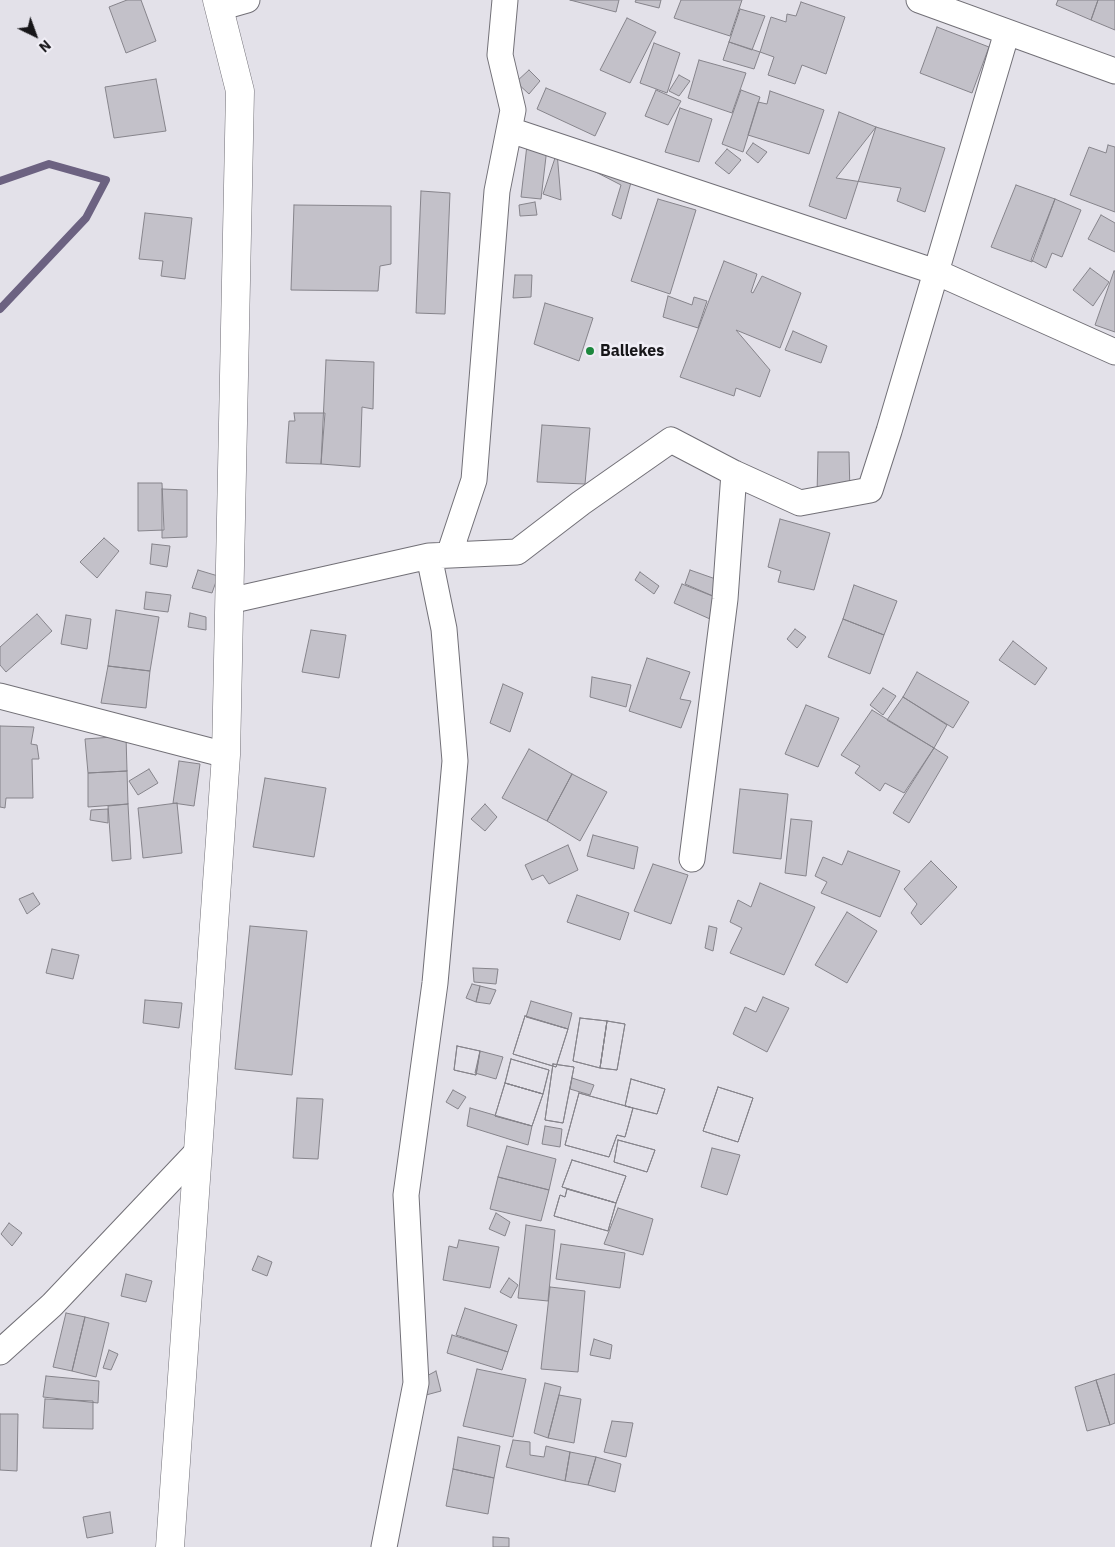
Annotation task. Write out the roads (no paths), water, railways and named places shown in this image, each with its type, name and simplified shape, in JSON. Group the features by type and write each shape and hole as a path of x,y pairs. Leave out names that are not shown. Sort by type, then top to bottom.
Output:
{"main road":[{"path":"170,1547 226,755 240,91 218,4"}],"street":[{"path":"218,4 247,0"},
{"path":"384,1547 416,1383 406,1195 435,983 455,761 439,556 474,480 498,191 514,110 500,55 505,0"},
{"path":"919,0 949,5 1008,32 1115,71"},
{"path":"229,601 439,556 517,552 581,503 671,440 734,473 800,502 870,490 890,432 1008,32"},
{"path":"510,130 936,272 1115,352"},
{"path":"692,858 726,599 734,473"},
{"path":"0,696 226,755"},
{"path":"0,1352 52,1305 198,1151"}],"waterway":[{"path":"0,181 49,164 106,180 86,218 0,309"}],"place":[{"name":"Ballekes","path":"590,351"}]}
